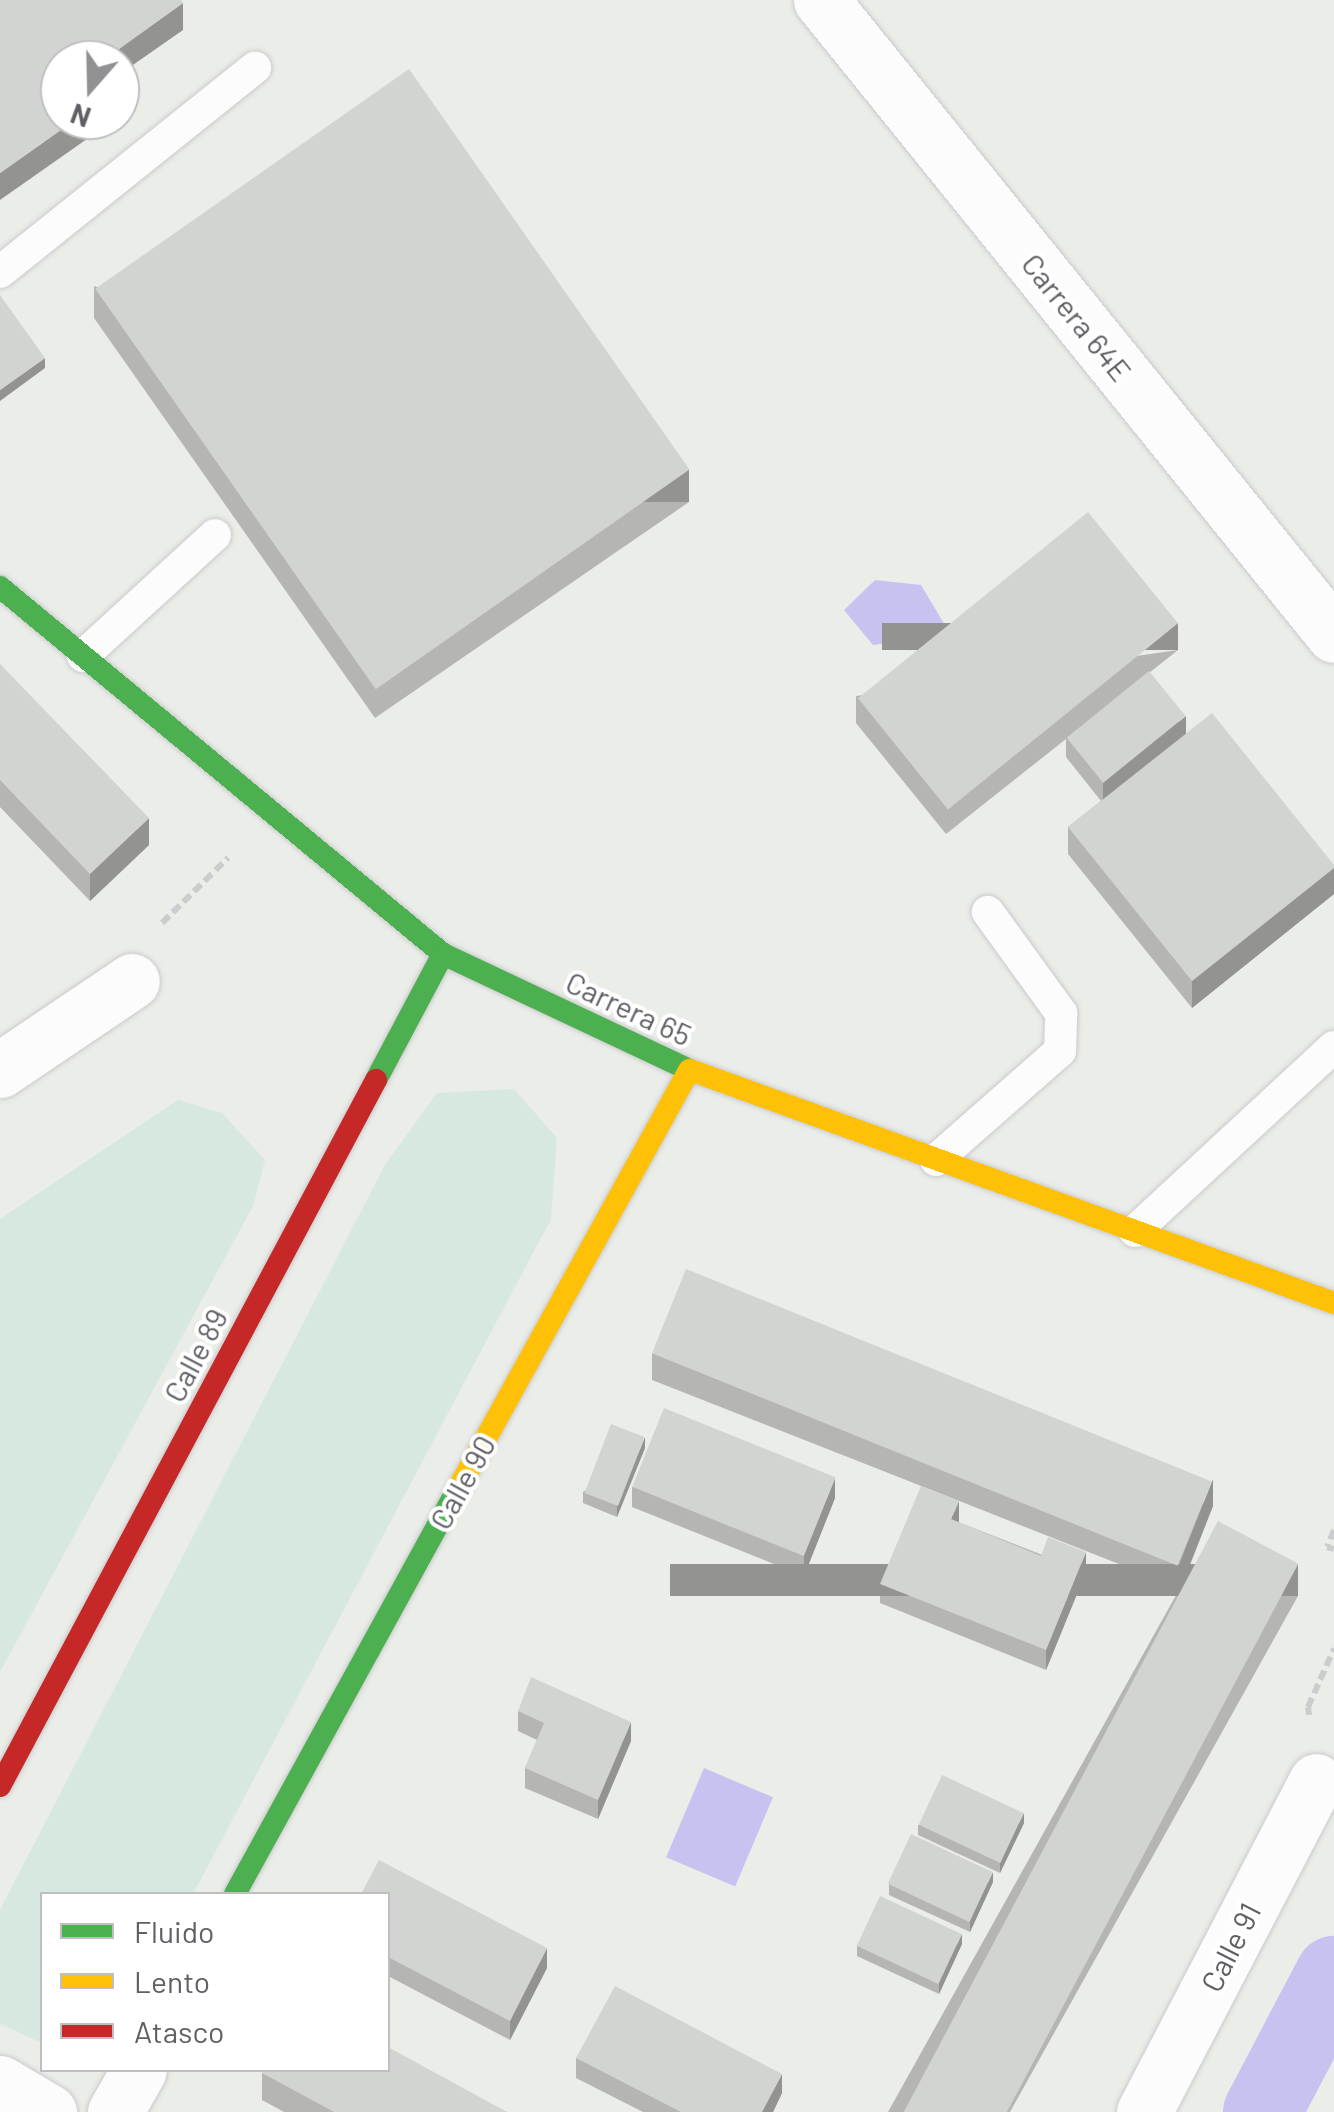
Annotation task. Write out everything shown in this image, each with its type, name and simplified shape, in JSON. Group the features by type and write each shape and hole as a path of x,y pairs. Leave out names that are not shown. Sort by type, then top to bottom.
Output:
{"street":[{"name":"Carrera 64E","path":"820,0 1334,635"},
{"name":"Carrera 65","path":"0,587 443,954 689,1070 1334,1303"},
{"name":"Calle 89","path":"0,1786 443,954"},
{"path":"0,1070 132,981"},
{"name":"Calle 90","path":"236,1892 689,1070"},
{"name":"Calle 91","path":"1144,2112 1316,1781"},
{"path":"115,2112 138,2072"},
{"path":"0,2083 49,2112"}],"lane":[{"path":"0,272 256,68"},
{"path":"84,656 216,535"},
{"path":"936,1160 1060,1052 1061,1013 988,912"},
{"path":"1134,1231 1334,1047"}],"path":[{"path":"132,981 148,937 274,813"},
{"path":"1334,1530 1327,1546 1334,1549"}],"shaded area":[{"path":"514,1089 557,1138 551,1219 194,1892 40,1892 40,2042 0,2024 0,1910 385,1165 437,1093"},
{"path":"178,1100 222,1113 265,1160 253,1206 0,1672 0,1219"}],"water":[{"path":"875,580 921,585 946,627 946,635 873,645 844,610"},
{"path":"704,1768 773,1797 735,1887 666,1857"}],"building":[{"path":"0,0 181,0 183,3 132,40 40,40 40,140 47,140 0,173"},
{"path":"409,69 689,470 376,689 95,289"},
{"path":"0,295 45,358 0,390"},
{"path":"1088,512 1178,623 948,809 858,698"},
{"path":"0,664 149,818 90,874 0,780"},
{"path":"1149,671 1186,716 1103,783 1067,738"},
{"path":"1212,713 1334,868 1192,981 1068,827"},
{"path":"686,1269 1212,1481 1178,1566 652,1353"},
{"path":"664,1408 836,1477 804,1556 632,1487"},
{"path":"611,1424 645,1437 618,1506 584,1493"},
{"path":"921,1486 959,1501 951,1519 1041,1556 1048,1537 1086,1552 1046,1650 880,1584"},
{"path":"1218,1521 1298,1564 1007,2112 904,2112"},
{"path":"531,1677 631,1722 598,1800 525,1768 544,1723 518,1711"},
{"path":"942,1775 1024,1813 1000,1863 919,1825"},
{"path":"911,1834 993,1872 969,1922 888,1884"},
{"path":"379,1860 547,1948 510,2021 390,1958 390,1892 362,1892"},
{"path":"880,1896 962,1934 938,1984 857,1946"},
{"path":"615,1986 782,2074 762,2112 681,2112 576,2058"},
{"path":"390,2048 507,2112 334,2112 262,2073 390,2072"}],"waterway":[{"path":"1262,2112 1334,1975"}],"traffic: fast":[{"path":"0,587 443,954 690,1070"},
{"path":"376,1080 443,954"},
{"path":"236,1892 458,1489"}],"traffic: slow":[{"path":"458,1489 689,1070"},
{"path":"690,1070 1334,1303"}],"traffic: jam":[{"path":"0,1786 376,1080"}]}
